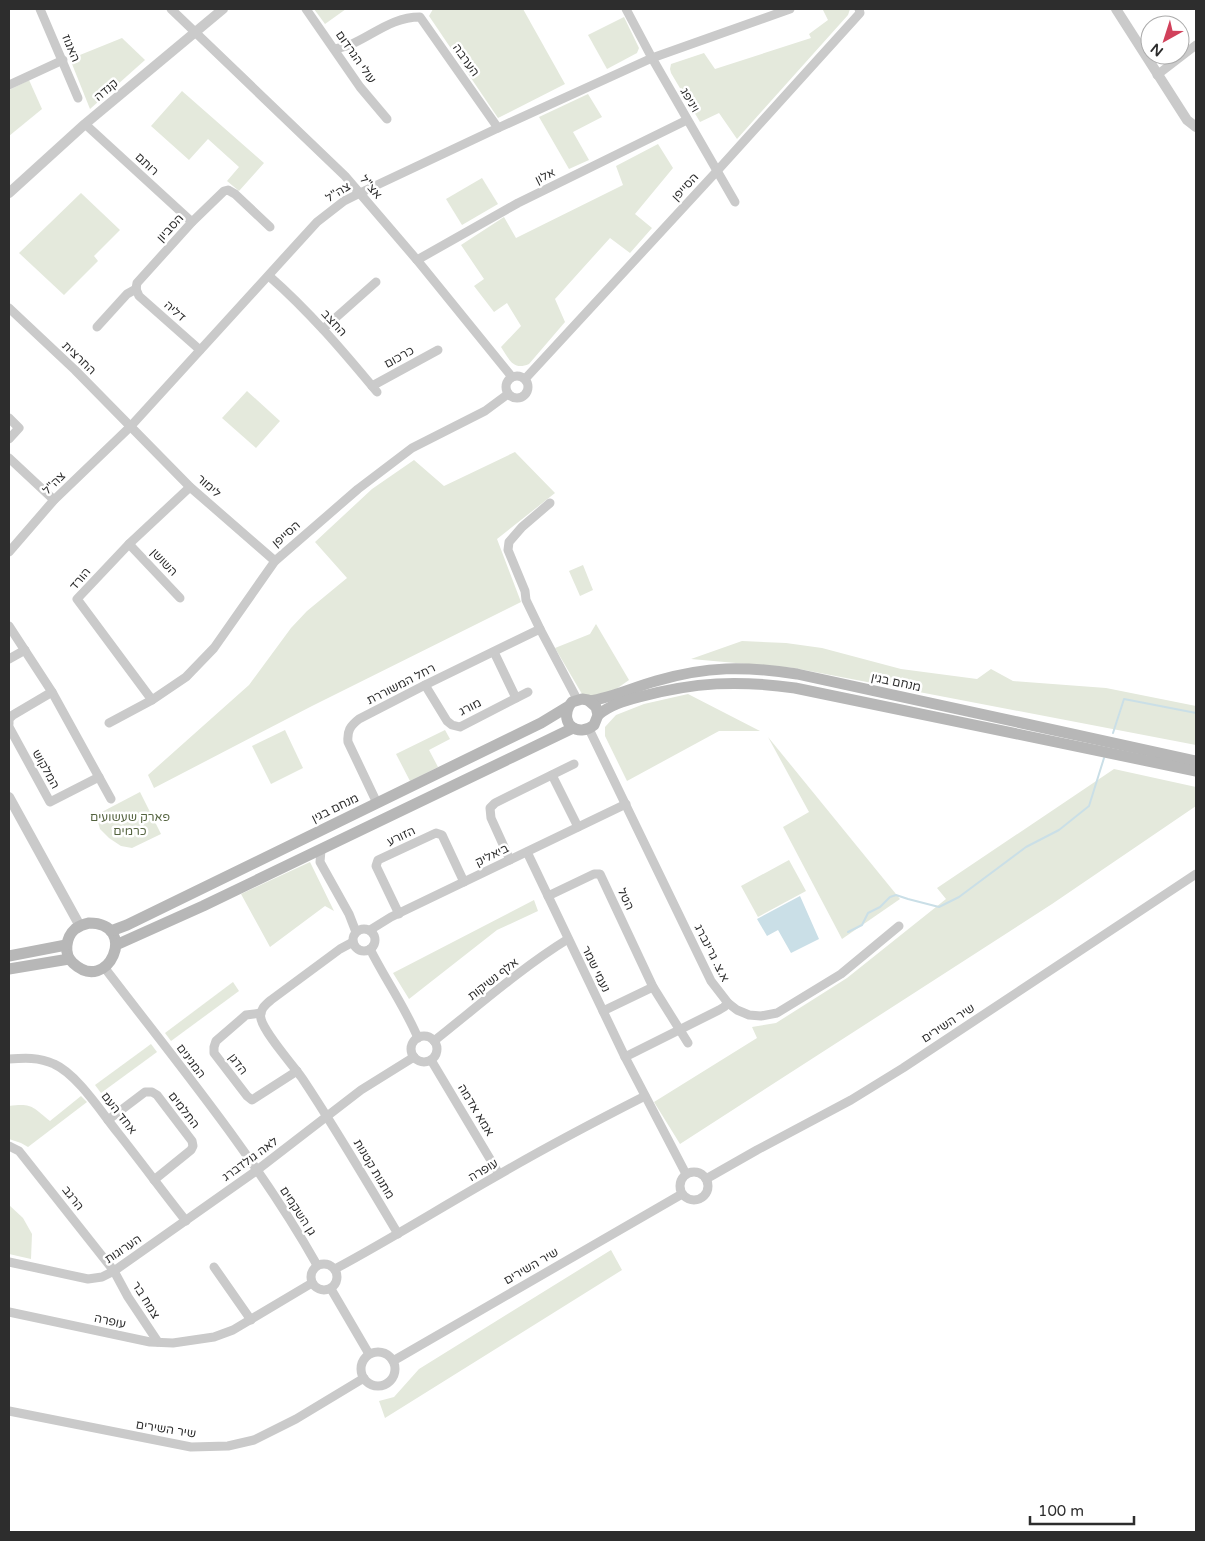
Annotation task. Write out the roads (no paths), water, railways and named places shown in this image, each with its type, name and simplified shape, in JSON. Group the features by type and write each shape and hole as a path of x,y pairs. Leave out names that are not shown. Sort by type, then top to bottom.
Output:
{"main road":[{"name":"מנחם בגין","path":"589,701 605,698 636,686 698,670 759,669 797,674 1196,762"},
{"path":"598,715 596,707 589,701 582,699 573,702 566,716 573,728 584,730 594,725 598,715 609,707 680,687 721,683 758,683 795,688 1196,771"},
{"name":"מנחם בגין","path":"111,931 127,925 541,723 573,702"},
{"path":"116,945 321,850 573,728"},
{"path":"96,923 104,925 111,931 115,939 115,954 111,962 104,968 96,971 81,969 69,959 66,945 73,931 80,926 96,923"},
{"path":"9,956 66,945"},
{"path":"9,969 69,959"}],"street":[{"name":"האגוז","path":"40,9 78,98"},
{"name":"אצ\"ל","path":"171,9 345,176 417,260 512,377"},
{"name":"קנדה","path":"9,194 85,124 222,9"},
{"name":"עולי הגרדום","path":"306,9 360,87 387,119"},
{"name":"ויניפג","path":"626,9 735,202"},
{"name":"צה\"ל","path":"9,552 54,500 130,427 317,222 344,201 652,58 790,9"},
{"name":"הסייפן","path":"525,379 860,13 859,9"},
{"path":"1116,9 1187,120 1196,127"},
{"name":"הערבה","path":"335,49 352,44 406,17 420,17 498,128"},
{"path":"1157,75 1196,45"},
{"path":"9,85 63,60"},
{"name":"אלון","path":"417,260 518,203 688,120"},
{"name":"רותם","path":"85,124 192,222"},
{"name":"הסביון","path":"97,327 127,294 136,289 136,283 221,193 228,190 235,194 270,227"},
{"name":"החצב","path":"269,276 294,298 375,389"},
{"path":"323,329 376,282"},
{"name":"דליה","path":"136,289 139,296 200,350"},
{"name":"החרצית","path":"9,308 75,370 130,427"},
{"name":"כרכום","path":"375,389 438,350"},
{"path":"520,376 525,379 528,388 525,395 514,398 508,394 506,384 512,377 520,376"},
{"name":"הסייפן","path":"109,723 152,700 186,677 214,648 275,561 358,489 412,448 485,411 508,394"},
{"path":"9,418 19,428 9,439"},
{"name":"לימור","path":"130,427 190,487 275,561"},
{"path":"9,458 54,500"},
{"name":"הורד","path":"152,700 77,599 129,544 190,487"},
{"path":"550,503 522,527 509,542 508,550 525,591 526,600 573,702"},
{"name":"השושן","path":"129,544 180,598"},
{"path":"9,626 52,692 111,799"},
{"name":"רחל המשוררת","path":"377,803 348,742 347,734 350,726 425,685 540,629"},
{"path":"9,659 25,650"},
{"path":"494,652 516,698"},
{"name":"מורג","path":"425,685 452,726 460,726 528,692"},
{"name":"המלקוש","path":"52,692 13,714 9,719 9,726 50,802 98,777"},
{"name":"א.צ. גרינברג","path":"589,729 702,964 711,981 728,1003 737,1010 749,1015 762,1016 777,1013 841,974 899,926"},
{"path":"510,860 491,818 490,808 495,803 574,764"},
{"path":"552,775 578,827"},
{"path":"9,797 80,926"},
{"name":"ביאליק","path":"363,930 626,804"},
{"name":"הזורע","path":"399,914 376,866 378,860 436,833 442,835 464,882"},
{"path":"321,850 320,862 348,914 363,930 374,936 375,943 370,949 363,951 354,946 353,942 353,938 363,930"},
{"name":"נעמי שמר","path":"526,852 624,1057 686,1174"},
{"path":"308,856 320,862"},
{"name":"הטל","path":"548,896 594,874 600,874 653,987 688,1043"},
{"name":"שיר השירים","path":"706,1179 851,1100 1196,874"},
{"name":"אלף נשיקות","path":"434,1042 496,992 568,939"},
{"path":"353,942 340,949 263,1007 261,1013 265,1028 328,1116 361,1090 414,1057"},
{"path":"370,949 418,1038"},
{"name":"המגינים","path":"104,968 231,1134 256,1171"},
{"path":"602,1011 653,987"},
{"path":"624,1057 719,1010 728,1003"},
{"name":"הדגן","path":"261,1013 246,1015 216,1041 214,1053 252,1100 297,1071"},
{"path":"429,1037 434,1042 437,1050 431,1060 422,1062 414,1057 411,1045 418,1038 429,1037"},
{"name":"אחד העם","path":"9,1059 34,1058 61,1068 89,1096 186,1221"},
{"name":"אמא אדמה","path":"431,1060 500,1174"},
{"name":"התלמים","path":"108,1120 145,1092 152,1092 157,1095 192,1140 193,1146 191,1150 154,1180"},
{"name":"עופרה","path":"335,1270 581,1128 645,1096"},
{"name":"לאה גולדברג","path":"186,1221 328,1116"},
{"name":"מתנות קטנות","path":"328,1116 398,1234"},
{"name":"הרגב","path":"9,1146 19,1151 114,1271"},
{"name":"גן השקמים","path":"256,1171 294,1224 317,1265"},
{"path":"697,1172 706,1179 707,1192 700,1199 691,1200 682,1194 681,1179 686,1174 697,1172"},
{"name":"שיר השירים","path":"393,1361 682,1194"},
{"name":"הערוגות","path":"9,1262 88,1279 102,1277 114,1271 186,1221"},
{"path":"327,1264 335,1270 338,1276 337,1281 331,1289 321,1290 312,1283 312,1271 317,1265 327,1264"},
{"path":"214,1267 251,1320"},
{"name":"צמח בר","path":"114,1271 128,1297 158,1342"},
{"name":"עופרה","path":"9,1312 122,1337 158,1342 187,1342 214,1337 233,1330 312,1283"},
{"path":"331,1289 370,1354"},
{"path":"382,1352 393,1361 394,1376 386,1384 374,1386 364,1378 361,1367 370,1354 382,1352"},
{"name":"שיר השירים","path":"9,1411 191,1447 228,1446 254,1440 364,1378"}],"water":[{"path":"800,896 819,939 791,953 778,930 767,936 757,919"}],"waterway":[{"path":"1113,733 1124,699 1196,713"},
{"path":"848,932 862,925 868,913 880,907 890,897 896,895 939,907 959,897 1026,847 1059,830 1089,806 1104,758"}],"park label":[{"name":"פארק שעשועים כרמים","path":"130,824"}]}
